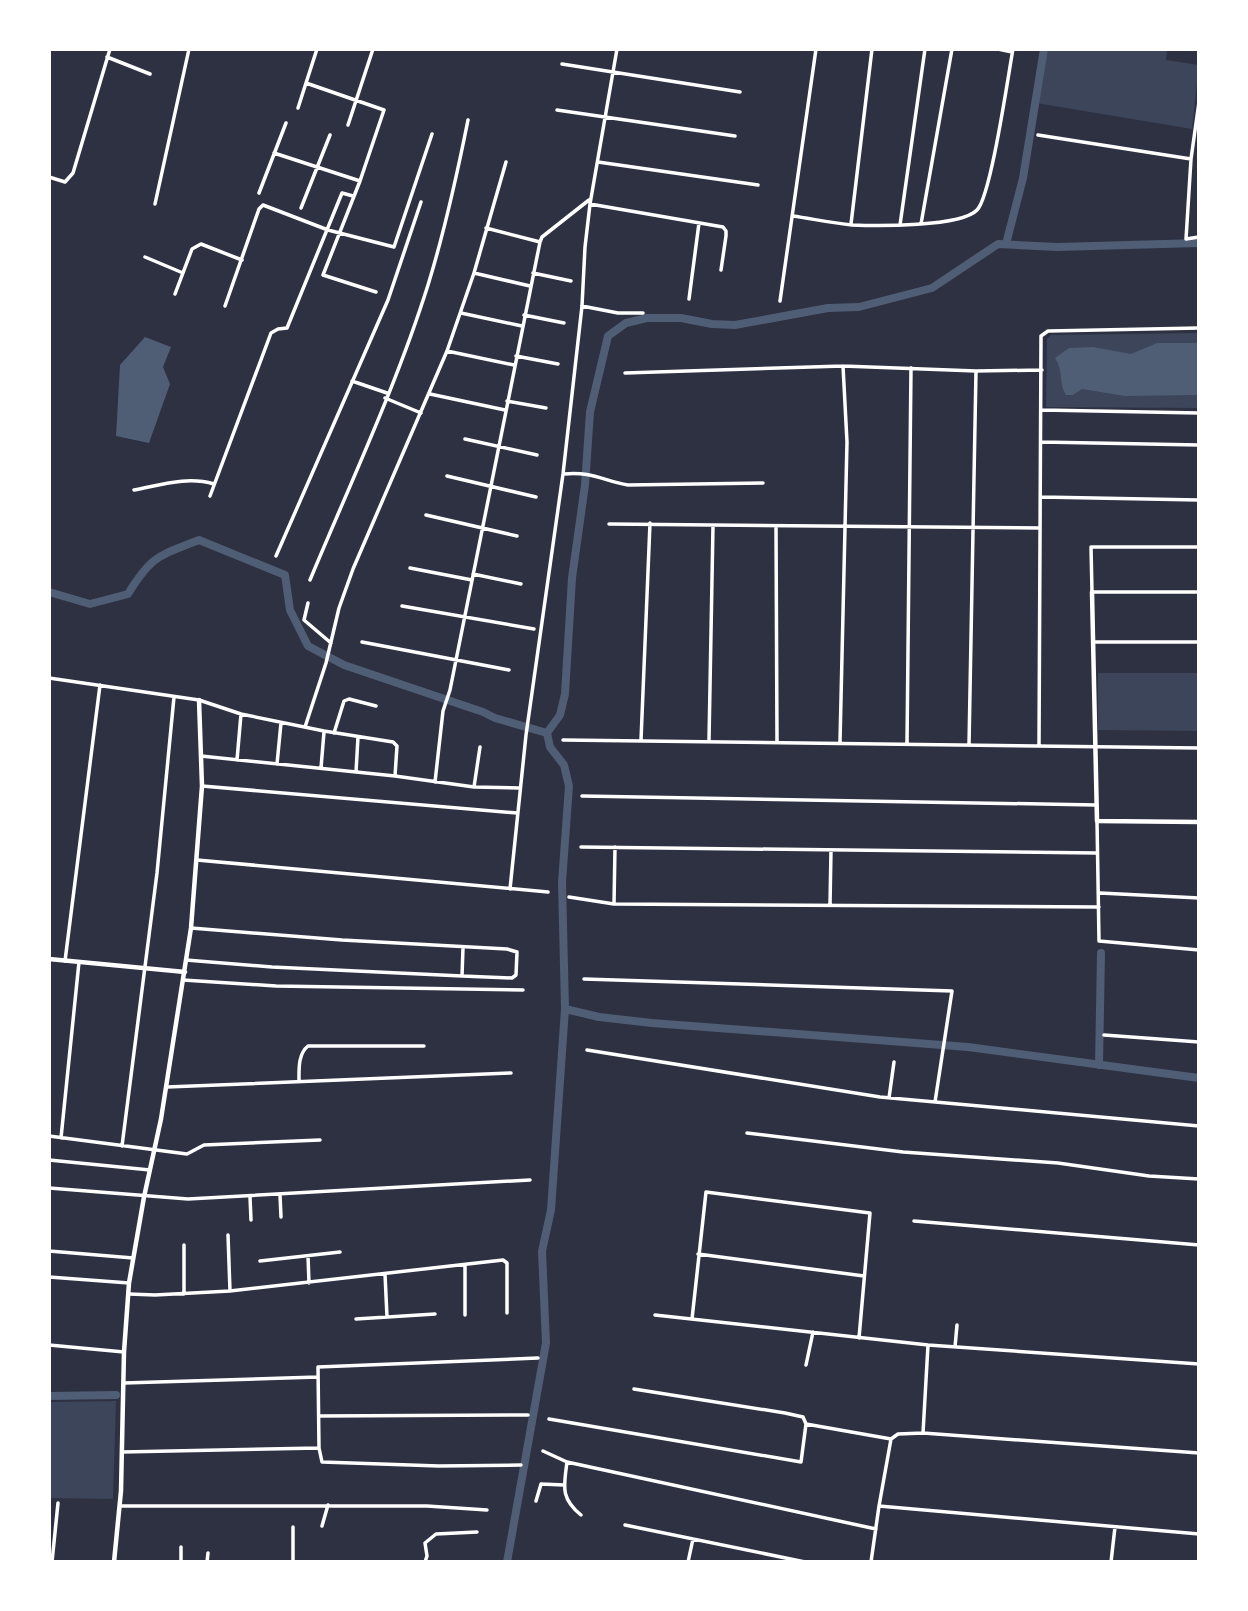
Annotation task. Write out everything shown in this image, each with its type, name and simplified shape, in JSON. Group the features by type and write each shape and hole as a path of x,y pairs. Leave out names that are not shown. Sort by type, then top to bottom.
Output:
{"street":[{"path":"49,177 65,182 73,173 110,49"},
{"path":"155,204 189,49"},
{"path":"298,108 317,49"},
{"path":"348,125 373,49"},
{"path":"510,889 526,735 564,474 582,306 584,247 617,49"},
{"path":"780,301 816,49"},
{"path":"851,225 872,49"},
{"path":"900,225 925,49"},
{"path":"921,224 952,49"},
{"path":"793,216 851,225 900,225 961,219 976,211 982,202 992,162 1012,50 998,49"},
{"path":"107,57 150,74"},
{"path":"562,64 740,92"},
{"path":"306,83 384,111 323,275 376,292"},
{"path":"1199,102 1191,159 1185,239 1199,237"},
{"path":"557,110 735,136"},
{"path":"310,580 388,393 427,287 450,206 468,120"},
{"path":"259,193 286,122"},
{"path":"225,306 262,205 328,230 394,247 432,134"},
{"path":"301,208 330,135"},
{"path":"1038,135 1191,159"},
{"path":"274,152 360,181"},
{"path":"305,727 352,569 447,351 474,273 506,162"},
{"path":"598,162 758,185"},
{"path":"210,496 267,341 271,333 287,328 342,193 353,196"},
{"path":"435,782 443,710 450,690 540,242 542,237 591,199"},
{"path":"276,556 388,300 421,202"},
{"path":"590,204 723,227 726,231 720,270"},
{"path":"689,299 699,223"},
{"path":"486,228 540,242"},
{"path":"175,294 192,249 201,244 242,260"},
{"path":"145,257 183,273"},
{"path":"474,273 530,286"},
{"path":"533,273 571,281"},
{"path":"582,306 618,313 643,313"},
{"path":"461,313 522,326"},
{"path":"524,315 564,323"},
{"path":"1038,745 1041,335 1048,331 1199,328"},
{"path":"447,351 514,366"},
{"path":"516,356 558,364"},
{"path":"625,373 844,366 976,371 1042,370"},
{"path":"840,743 847,442 844,366"},
{"path":"907,744 911,368"},
{"path":"970,744 976,371"},
{"path":"352,381 388,393"},
{"path":"430,394 505,410"},
{"path":"385,398 421,412"},
{"path":"507,401 546,408"},
{"path":"1042,410 1199,413"},
{"path":"465,439 537,455"},
{"path":"1041,442 1199,445"},
{"path":"564,474 576,472 594,475 612,483 628,485 763,483"},
{"path":"447,476 536,497"},
{"path":"134,491 187,480 214,484"},
{"path":"1041,497 1199,500"},
{"path":"426,515 517,536"},
{"path":"641,740 649,523"},
{"path":"609,524 1040,528"},
{"path":"709,741 713,526"},
{"path":"776,526 777,742"},
{"path":"1199,547 1091,547 1098,941 1199,950"},
{"path":"410,568 521,584"},
{"path":"1092,592 1199,592"},
{"path":"308,603 304,620 331,643"},
{"path":"402,606 464,619 534,629"},
{"path":"362,642 509,670"},
{"path":"1091,642 1199,642"},
{"path":"49,678 199,701 242,715 396,744 395,776"},
{"path":"65,961 100,685"},
{"path":"122,1146 146,968 174,697"},
{"path":"334,733 344,701 349,699 376,706"},
{"path":"114,1562 120,1506 124,1352 129,1283 167,1087 191,928 202,786 199,701"},
{"path":"237,760 242,715"},
{"path":"277,764 281,723"},
{"path":"321,768 324,731"},
{"path":"356,772 358,737"},
{"path":"562,740 1199,748"},
{"path":"474,787 480,747"},
{"path":"201,756 474,787 520,788"},
{"path":"202,786 517,813"},
{"path":"582,796 1096,805"},
{"path":"1097,821 1199,822"},
{"path":"582,847 1097,853"},
{"path":"614,904 615,848"},
{"path":"830,905 831,850"},
{"path":"197,860 548,892"},
{"path":"1099,893 1199,898"},
{"path":"569,897 614,904 1099,907"},
{"path":"186,960 272,967 513,978 517,952 507,949 191,928"},
{"path":"462,976 463,948"},
{"path":"49,959 184,972"},
{"path":"61,1138 79,962"},
{"path":"584,979 952,991 935,1103"},
{"path":"183,980 276,986 523,990"},
{"path":"1104,1035 1199,1042"},
{"path":"299,1081 300,1060 308,1046 424,1046"},
{"path":"587,1050 889,1098 1199,1126"},
{"path":"889,1098 894,1062"},
{"path":"167,1087 511,1073"},
{"path":"747,1133 903,1152 1058,1163 1149,1176 1199,1179"},
{"path":"49,1136 187,1153 204,1145 320,1140"},
{"path":"49,1160 150,1170"},
{"path":"49,1188 188,1199 530,1180"},
{"path":"692,1319 706,1192 870,1213 859,1338"},
{"path":"280,1195 281,1217"},
{"path":"250,1197 251,1220"},
{"path":"914,1221 1199,1245"},
{"path":"228,1235 230,1291"},
{"path":"184,1245 184,1294"},
{"path":"49,1251 133,1258"},
{"path":"260,1261 340,1252"},
{"path":"698,1254 864,1276"},
{"path":"308,1256 309,1283"},
{"path":"128,1294 230,1291 505,1260 507,1313"},
{"path":"465,1264 465,1315"},
{"path":"385,1274 387,1317"},
{"path":"49,1276 129,1283"},
{"path":"356,1319 435,1314"},
{"path":"655,1315 928,1345 1199,1364"},
{"path":"954,1347 957,1325"},
{"path":"806,1364 813,1332"},
{"path":"49,1345 124,1352"},
{"path":"923,1433 928,1345"},
{"path":"521,1465 326,1463 320,1460 319,1448 318,1367 538,1359"},
{"path":"124,1383 318,1377"},
{"path":"550,1419 801,1462 806,1424 803,1418 634,1389"},
{"path":"319,1416 528,1415"},
{"path":"806,1424 891,1439"},
{"path":"871,1562 891,1439 898,1434 923,1433 1199,1453"},
{"path":"122,1452 319,1448"},
{"path":"542,1451 567,1462 876,1529"},
{"path":"567,1462 564,1485 569,1504 581,1515"},
{"path":"536,1501 541,1484 564,1485"},
{"path":"52,1562 58,1503"},
{"path":"120,1506 427,1506 487,1510"},
{"path":"323,1526 328,1506"},
{"path":"879,1506 1199,1534"},
{"path":"625,1525 805,1562"},
{"path":"293,1527 293,1562"},
{"path":"1111,1562 1115,1527"},
{"path":"425,1562 425,1543 432,1536 477,1532"},
{"path":"688,1562 693,1539"},
{"path":"181,1546 181,1562"},
{"path":"207,1562 208,1553"}],"shaded area":[{"path":"1046,49 1161,49 1167,50 1166,60 1199,65 1192,129 1036,103"},
{"path":"1199,333 1199,408 1046,407 1047,339 1051,335"},
{"path":"145,337 171,347 163,367 170,384 149,443 116,436 120,365"},
{"path":"1157,343 1199,343 1199,395 1125,396 1082,389 1073,395 1066,395 1055,358 1069,348 1093,347 1131,354"},
{"path":"1098,673 1199,673 1199,731 1098,730"},
{"path":"116,1401 113,1499 49,1498 49,1402"}],"waterway":[{"path":"1006,244 1023,178 1044,49"},
{"path":"49,592 90,604 128,594 157,558 199,540 285,575 290,610 308,646 344,665 495,718 547,733 560,715 565,694 572,578 585,485 590,412 608,336 626,323 647,318 681,318 735,325 828,308 859,307 932,288 998,244 1057,247 1199,243"},
{"path":"507,1562 546,1343 542,1251 551,1210 565,1009 562,882 569,786 564,765 550,747 547,733"},
{"path":"1099,1065 1101,953"},
{"path":"565,1009 599,1017 652,1023 968,1047 1199,1078"},
{"path":"49,1396 116,1395"}]}
